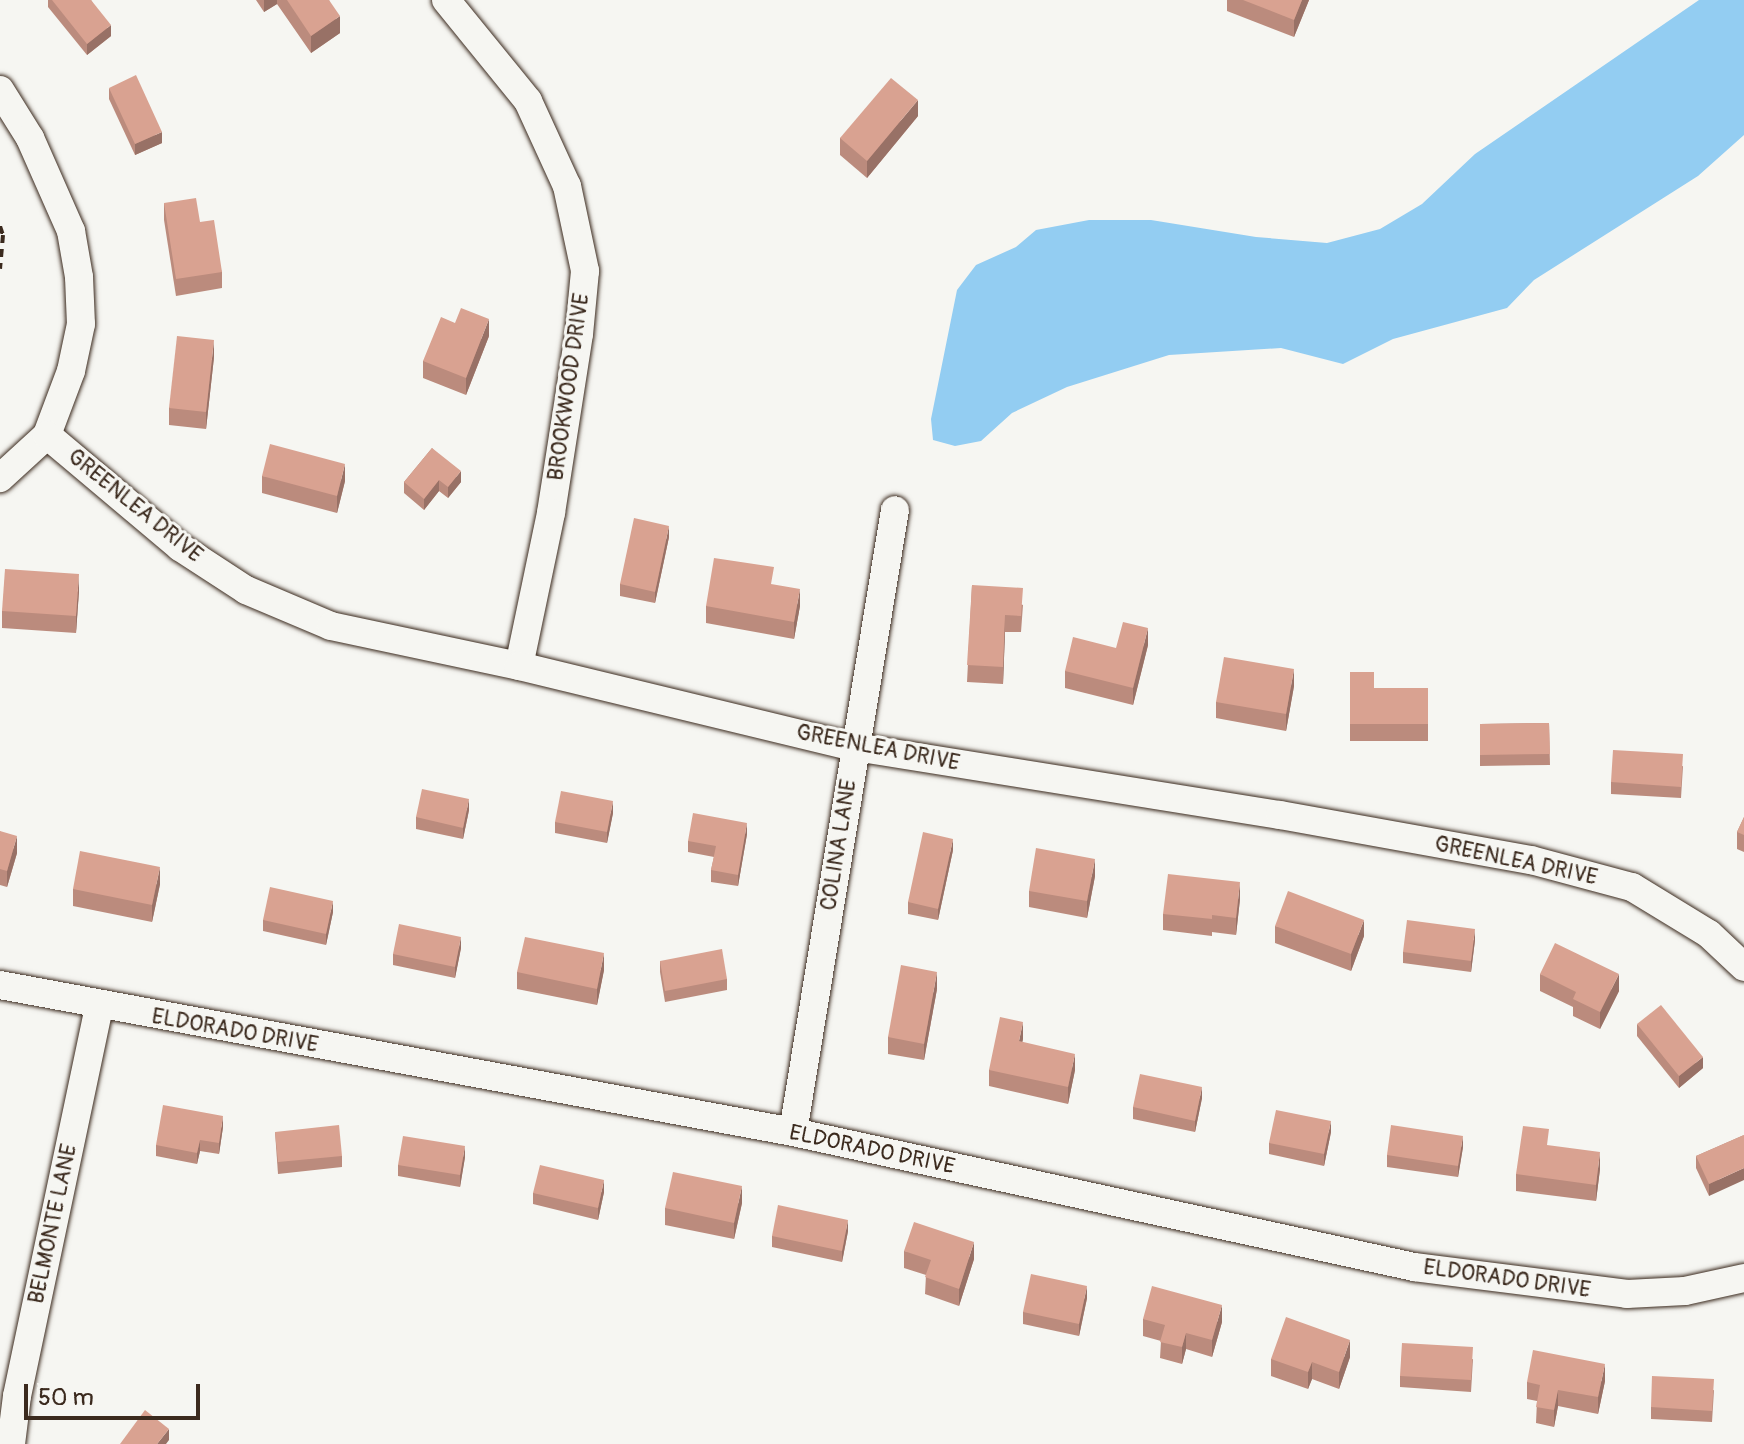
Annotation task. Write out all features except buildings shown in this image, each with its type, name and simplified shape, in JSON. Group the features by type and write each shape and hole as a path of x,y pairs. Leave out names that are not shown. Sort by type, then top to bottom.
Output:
{"street":[{"name":"BROOKWOOD DRIVE","path":"446,0 528,101 567,186 585,271 579,334 551,513 519,666"},
{"path":"0,90 30,138 56,190 71,231 79,277 81,324 75,355 47,435 0,478"},
{"name":"GREENLEA DRIVE","path":"47,435 180,547 246,590 331,626 519,666 855,747 1280,815 1531,860 1632,887 1709,934 1744,967"},
{"name":"COLINA LANE","path":"793,1132 895,510"},
{"name":"ELDORADO DRIVE","path":"0,985 99,1006 793,1132 1430,1269 1627,1294 1685,1291 1744,1278"},
{"name":"BELMONTE LANE","path":"11,1444 17,1396 99,1006"}],"path":[{"path":"0,226 3,235 0,269"}],"water":[{"path":"1699,0 1744,0 1744,135 1698,176 1534,280 1507,308 1393,339 1343,364 1281,348 1169,355 1067,387 1012,413 981,441 955,446 933,440 931,419 957,290 976,265 1016,247 1036,230 1089,220 1151,220 1256,237 1327,243 1380,229 1422,204 1475,154"}]}
